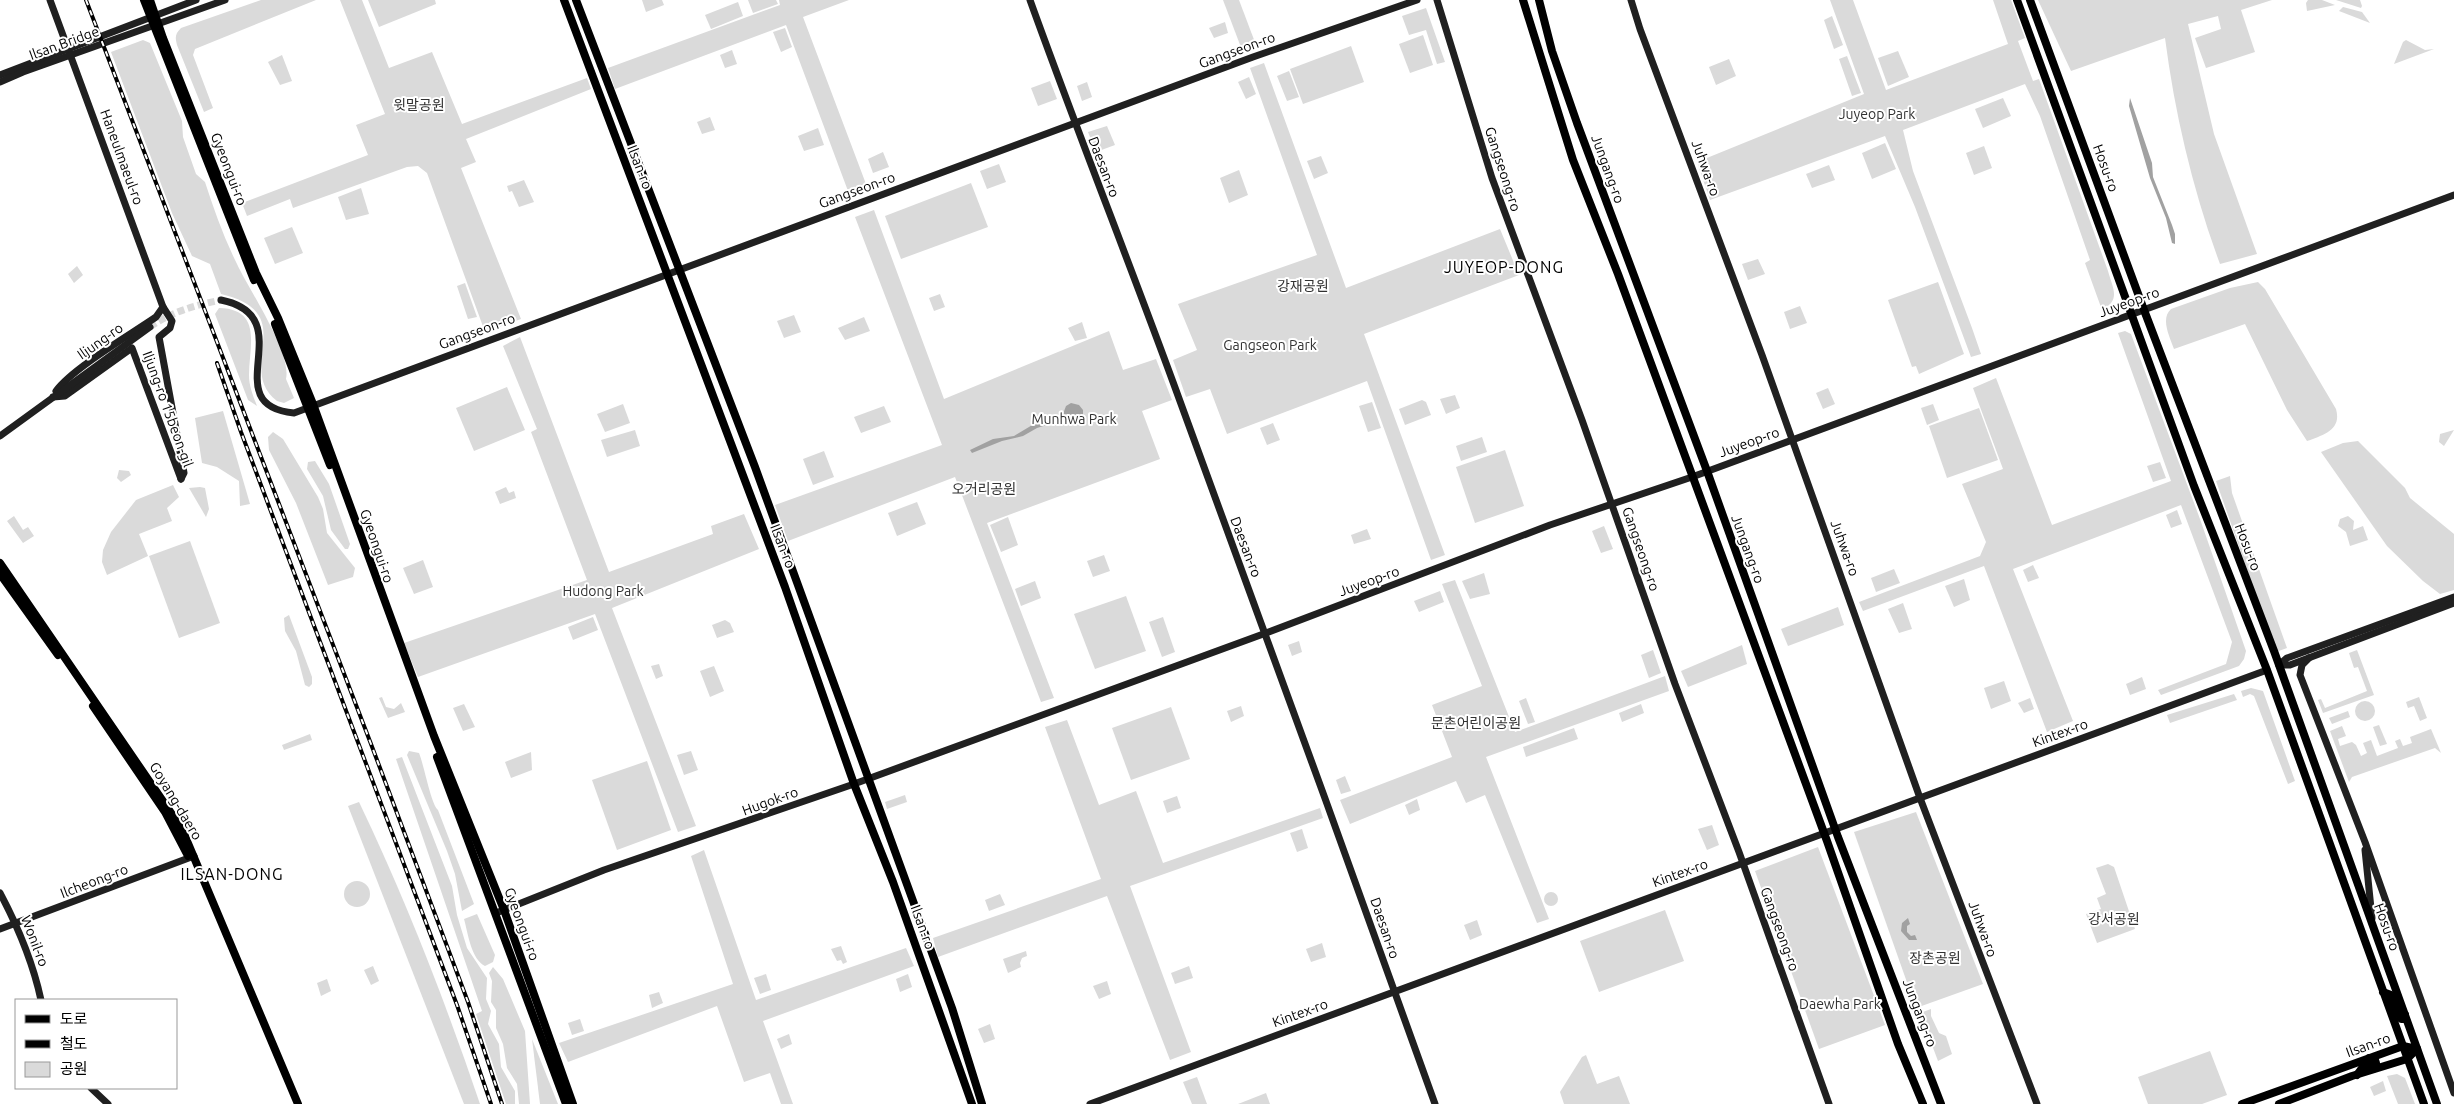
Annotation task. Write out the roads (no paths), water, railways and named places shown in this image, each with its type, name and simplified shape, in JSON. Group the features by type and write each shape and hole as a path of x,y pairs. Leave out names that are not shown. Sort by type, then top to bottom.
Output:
{"main road":[{"name":"Gyeongui-ro","path":"144,0 153,15"},
{"name":"Gyeongui-ro","path":"150,0 156,25 256,273 278,318 429,737 566,1104"},
{"name":"Ilsan-ro","path":"564,0 816,672 854,784 893,882 972,1104"},
{"name":"Ilsan-ro","path":"576,0 755,466 867,779 952,1008 982,1104"},
{"name":"Jungang-ro","path":"1523,0 1573,160 1618,274 1824,833 1898,1044 1923,1104"},
{"name":"Jungang-ro","path":"1539,0 1552,50 1577,123 1707,471 1836,829 1941,1104"},
{"name":"Hosu-ro","path":"2017,0 2194,486 2266,670 2424,1104"},
{"name":"Hosu-ro","path":"2030,0 2144,310 2279,665 2437,1104"},
{"name":"Gyeongui-ro","path":"310,406 427,718 504,910 573,1104"},
{"name":"Goyang-daero","path":"0,563 182,830 294,1104"},
{"name":"Goyang-daero","path":"0,574 165,812 193,857 298,1104"},
{"name":"Kintex-ro","path":"2266,670 2279,665"},
{"path":"2383,992 2392,995 2401,1019 2404,1019 2405,1015"},
{"name":"Ilsan-ro","path":"2242,1104 2403,1046 2418,1049"},
{"name":"Ilsan-ro","path":"2279,1104 2407,1059 2418,1049"},
{"path":"2357,1075 2362,1068 2376,1062 2374,1059 2369,1058"}],"street":[{"name":"Haneulmaeul-ro","path":"50,0 163,307 172,321 170,328 159,337 184,473 180,479"},
{"name":"Ilsan Bridge","path":"0,75 196,0"},
{"name":"Ilsan Bridge","path":"0,82 138,30 225,0"},
{"name":"Daesan-ro","path":"1030,0 1074,123 1148,315 1266,633 1435,1104"},
{"name":"Gangseon-ro","path":"310,406 1253,57 1417,0"},
{"name":"Gangseong-ro","path":"1437,0 1492,178 1743,863 1829,1104"},
{"name":"Juhwa-ro","path":"1631,0 1640,29 1762,355 1920,798 2037,1104"},
{"name":"Juyeop-ro","path":"1052,711 1266,633 1550,525 1692,477 2454,195"},
{"path":"222,300 236,303 248,310 256,321 260,334 256,380 259,392 265,400 284,412 294,413 310,406"},
{"name":"Iljung-ro","path":"53,397 61,385 156,317 163,307"},
{"name":"Iljung-ro","path":"0,436 150,327"},
{"name":"Iljung-ro","path":"53,397 65,396 132,348"},
{"name":"Iljung-ro 15beon-gil","path":"132,348 152,407 180,479"},
{"name":"Kintex-ro","path":"2279,665 2287,658 2454,597"},
{"name":"Kintex-ro","path":"2279,665 2290,665 2310,658 2454,603"},
{"path":"2310,658 2302,665 2300,675 2364,842 2454,1093"},
{"name":"Kintex-ro","path":"1090,1104 2266,670"},
{"name":"Hugok-ro","path":"496,913 604,870 854,784 1052,711"},
{"path":"2364,842 2373,924"},
{"name":"Ilcheong-ro","path":"0,929 193,857"},
{"name":"Wonil-ro","path":"0,893 16,923 41,999"},
{"path":"92,1089 108,1104"}],"tunnel":[{"path":"150,327 166,317 184,310 221,300"}],"railway":[{"path":"86,0 371,744 468,1002 502,1104"},
{"path":"217,363 241,432 457,1005 491,1104"}],"district":[{"name":"JUYEOP-DONG","path":"1504,267"},
{"name":"ILSAN-DONG","path":"232,874"}],"park label":[{"name":"윗말공원","path":"419,105"},
{"name":"Juyeop Park","path":"1877,114"},
{"name":"강재공원","path":"1303,286"},
{"name":"Gangseon Park","path":"1270,345"},
{"name":"Munhwa Park","path":"1074,419"},
{"name":"오거리공원","path":"984,489"},
{"name":"Hudong Park","path":"603,591"},
{"name":"문촌어린이공원","path":"1476,723"},
{"name":"강서공원","path":"2114,919"},
{"name":"장촌공원","path":"1935,958"},
{"name":"Daewha Park","path":"1840,1004"}]}
